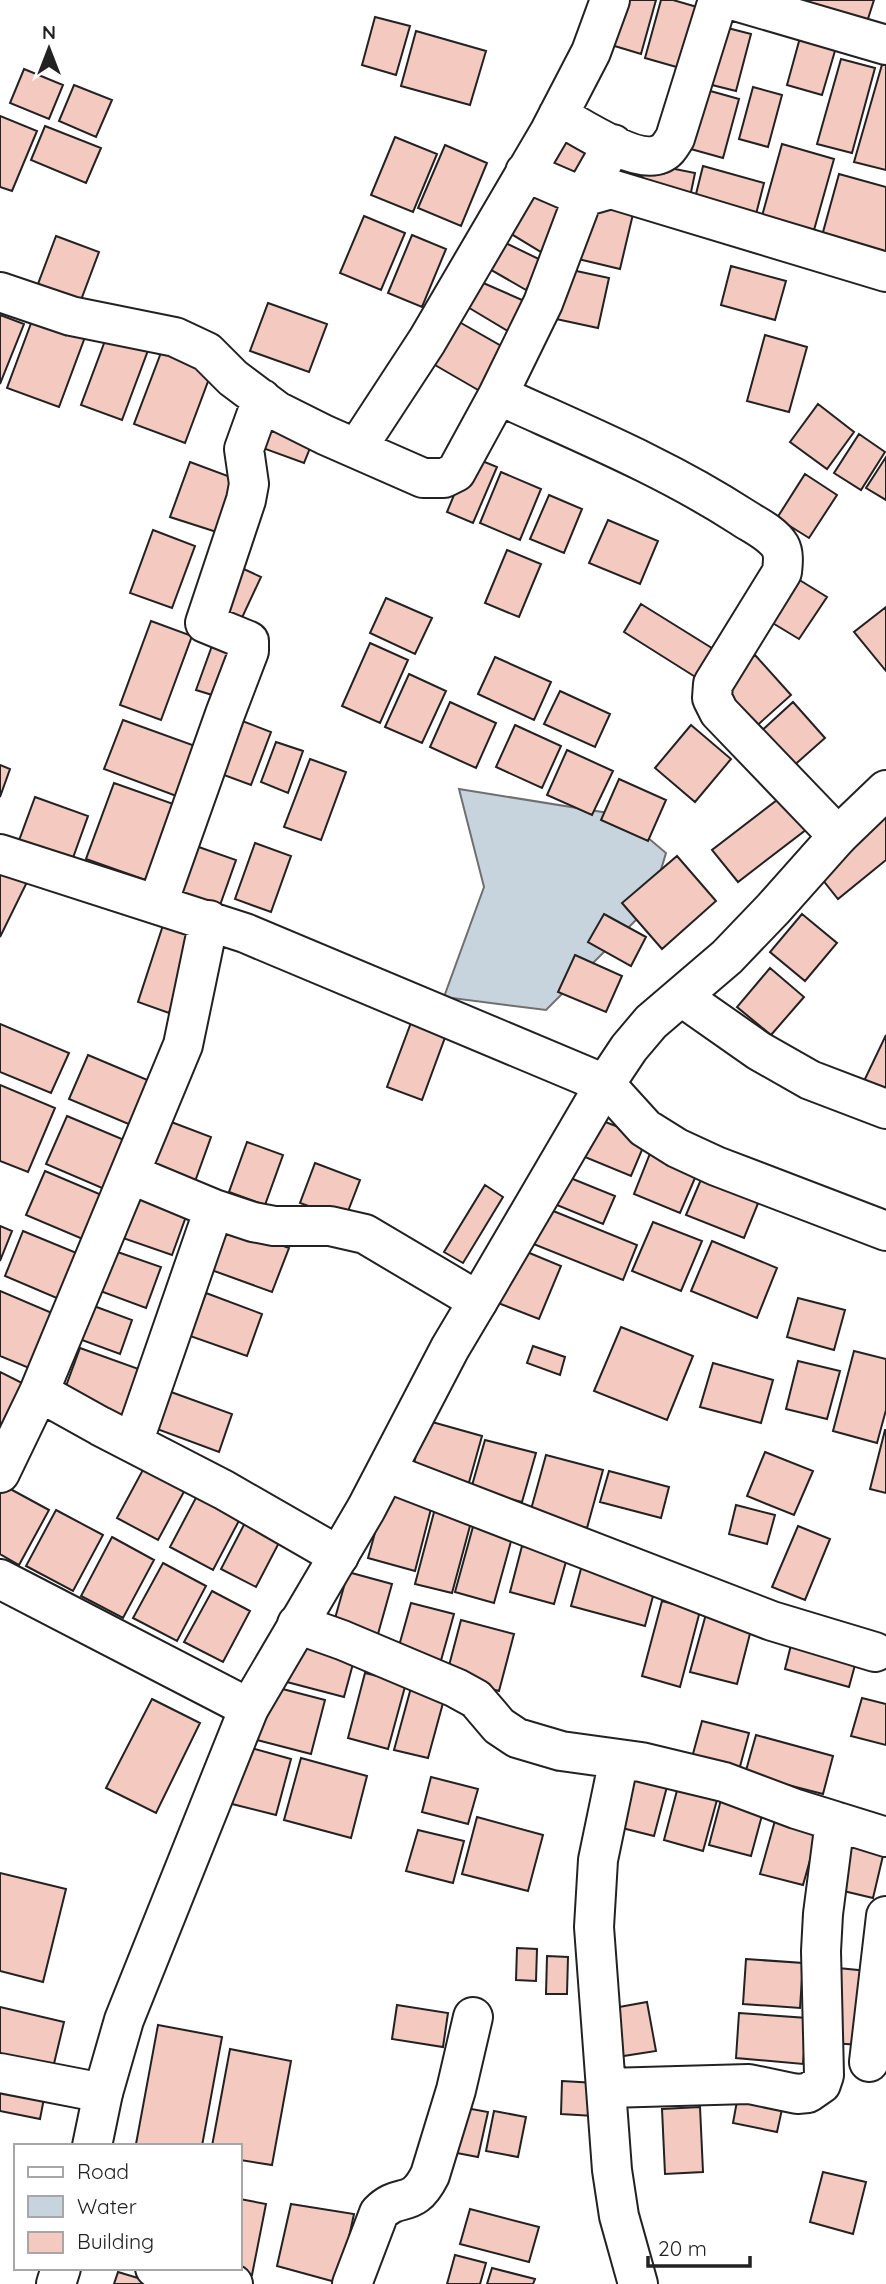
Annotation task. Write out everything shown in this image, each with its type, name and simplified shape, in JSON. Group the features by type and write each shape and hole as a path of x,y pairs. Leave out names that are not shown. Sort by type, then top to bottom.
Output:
{"street":[{"path":"357,449 427,341 558,114 591,52 610,0"},
{"path":"558,114 634,153 650,156 661,154 675,138 718,0"},
{"path":"732,0 886,45"},
{"path":"0,292 71,316 175,337 190,343 207,352 233,378 262,399 300,422 423,478 444,478 456,472 498,395 543,303 583,197 613,144"},
{"path":"524,172 583,197 611,189 886,272"},
{"path":"498,395 629,454 705,493 771,536 781,547 782,572 722,667 713,684 712,698 719,712 838,836"},
{"path":"158,903 249,651 249,641 205,623 246,500 249,484 244,449 262,399"},
{"path":"92,2144 103,2093 124,2020 249,1707 339,1556 450,1348 605,1084 629,1048 651,1022 727,957 774,909 838,836 886,790"},
{"path":"0,853 209,920 605,1084 645,1128 677,1147 716,1166 886,1231"},
{"path":"0,1473 39,1392 183,1045 209,920"},
{"path":"682,997 759,1051 810,1080 886,1109"},
{"path":"130,1174 253,1222 274,1226 330,1226 365,1234 478,1301"},
{"path":"133,1443 214,1209"},
{"path":"39,1392 223,1490 339,1556"},
{"path":"386,1472 772,1620 875,1652"},
{"path":"0,1579 249,1707"},
{"path":"297,1625 342,1640 456,1688 476,1699 499,1726 517,1738 561,1751 619,1759 724,1782 796,1809 886,1837"},
{"path":"619,1759 598,1860 594,1927 614,2181 628,2252 638,2284"},
{"path":"607,2088 749,2084 797,2094 808,2093 821,2084 824,2076 821,1951 835,1821"},
{"path":"869,2062 886,1916"},
{"path":"352,2284 379,2213 387,2204 415,2197 424,2188 430,2175 456,2090 473,2017"},
{"path":"0,2073 103,2093"},
{"path":"165,2270 233,2284"}],"water":[{"path":"459,789 621,815 666,853 650,906 546,1010 444,997 484,887"}],"building":[{"path":"620,0 656,0 641,54 608,44"},
{"path":"661,0 673,0 704,9 687,70 645,58"},
{"path":"796,0 874,0 866,25"},
{"path":"375,17 410,26 396,75 362,65"},
{"path":"716,25 751,34 736,91 700,82"},
{"path":"416,31 486,51 470,105 401,86"},
{"path":"801,34 837,44 822,95 787,85"},
{"path":"841,59 875,68 852,153 817,144"},
{"path":"883,61 886,62 886,170 854,162"},
{"path":"24,69 63,85 49,119 10,103"},
{"path":"74,85 112,100 96,137 59,121"},
{"path":"696,87 739,99 723,158 680,146"},
{"path":"753,87 782,95 768,147 739,139"},
{"path":"0,116 37,131 12,191 0,187"},
{"path":"45,126 101,148 86,183 31,160"},
{"path":"567,129 604,151 580,191 543,169"},
{"path":"395,137 437,154 413,212 371,195"},
{"path":"782,144 834,159 814,230 762,216"},
{"path":"445,145 487,163 461,226 418,208"},
{"path":"645,163 695,173 690,197 640,186"},
{"path":"703,166 764,183 755,218 694,202"},
{"path":"839,174 886,187 886,253 820,243"},
{"path":"523,189 565,210 541,252 503,229"},
{"path":"587,203 633,214 620,269 574,258"},
{"path":"364,216 405,233 381,290 340,273"},
{"path":"412,235 446,249 422,307 388,293"},
{"path":"56,236 99,252 81,300 38,284"},
{"path":"495,238 543,261 526,290 481,264"},
{"path":"731,266 786,281 775,320 721,305"},
{"path":"567,269 609,278 598,328 556,319"},
{"path":"481,282 529,303 511,333 466,306"},
{"path":"268,303 327,324 309,372 250,351"},
{"path":"0,315 24,324 0,384"},
{"path":"33,318 85,337 59,407 7,388"},
{"path":"454,319 510,351 485,394 428,361"},
{"path":"109,330 150,345 122,420 81,405"},
{"path":"765,335 807,347 789,412 747,401"},
{"path":"162,350 213,368 185,443 134,424"},
{"path":"818,404 854,432 827,469 790,442"},
{"path":"262,419 314,438 304,463 252,444"},
{"path":"859,434 885,452 861,490 834,473"},
{"path":"470,456 497,467 473,523 447,512"},
{"path":"886,457 886,500 866,488"},
{"path":"190,462 244,482 229,536 170,517"},
{"path":"501,472 541,489 520,540 480,523"},
{"path":"805,474 837,495 809,538 777,518"},
{"path":"549,495 582,509 564,553 530,539"},
{"path":"608,520 658,541 640,584 589,563"},
{"path":"153,530 195,546 172,608 130,593"},
{"path":"507,550 541,564 519,617 485,603"},
{"path":"235,565 261,577 240,622 214,610"},
{"path":"793,576 827,597 799,639 766,619"},
{"path":"386,598 432,618 415,654 370,633"},
{"path":"641,604 715,650 697,678 624,632"},
{"path":"886,607 886,671 854,632"},
{"path":"151,621 192,636 161,720 120,705"},
{"path":"213,643 238,651 222,698 196,690"},
{"path":"370,643 408,660 380,723 342,706"},
{"path":"755,655 791,695 752,730 715,691"},
{"path":"495,657 551,682 534,720 478,694"},
{"path":"409,674 446,691 422,743 385,727"},
{"path":"560,691 610,714 595,747 544,724"},
{"path":"450,702 496,723 476,768 430,747"},
{"path":"793,702 825,738 790,769 758,734"},
{"path":"232,717 271,732 251,785 213,771"},
{"path":"123,720 198,747 179,797 104,769"},
{"path":"515,725 561,746 542,788 496,767"},
{"path":"691,725 731,759 695,802 655,768"},
{"path":"276,742 303,751 288,793 261,782"},
{"path":"567,750 613,771 592,815 547,795"},
{"path":"310,759 346,772 321,840 284,827"},
{"path":"0,765 10,769 0,797"},
{"path":"619,779 666,800 648,841 601,820"},
{"path":"114,783 179,806 151,882 86,859"},
{"path":"35,797 88,816 70,866 17,846"},
{"path":"781,797 807,829 738,882 712,850"},
{"path":"886,811 886,860 838,899 814,869"},
{"path":"255,843 291,856 271,912 235,899"},
{"path":"193,845 236,860 219,908 175,892"},
{"path":"677,856 716,901 662,949 622,903"},
{"path":"0,861 30,876 0,937"},
{"path":"604,914 646,937 631,966 588,942"},
{"path":"802,914 837,943 805,981 770,952"},
{"path":"166,916 198,927 169,1013 138,1002"},
{"path":"575,955 622,976 606,1012 558,992"},
{"path":"770,968 804,997 771,1035 737,1007"},
{"path":"412,1020 447,1032 422,1100 387,1087"},
{"path":"0,1024 69,1053 51,1093 0,1072"},
{"path":"886,1035 886,1092 864,1081"},
{"path":"88,1055 157,1084 138,1128 69,1099"},
{"path":"0,1085 55,1108 28,1172 0,1161"},
{"path":"67,1116 129,1142 109,1191 46,1164"},
{"path":"595,1118 647,1138 631,1176 580,1155"},
{"path":"166,1120 211,1137 193,1187 148,1170"},
{"path":"247,1142 283,1155 265,1205 229,1192"},
{"path":"651,1151 698,1171 680,1213 634,1194"},
{"path":"315,1163 360,1180 345,1219 300,1203"},
{"path":"45,1171 104,1196 85,1240 26,1215"},
{"path":"563,1175 615,1196 603,1224 552,1203"},
{"path":"702,1177 759,1201 744,1238 686,1215"},
{"path":"485,1185 503,1197 463,1263 444,1252"},
{"path":"134,1192 188,1211 172,1255 117,1236"},
{"path":"541,1206 637,1245 623,1280 526,1241"},
{"path":"653,1222 702,1241 681,1291 632,1271"},
{"path":"223,1224 289,1248 272,1292 206,1268"},
{"path":"0,1226 12,1231 0,1261"},
{"path":"23,1231 79,1254 59,1299 5,1276"},
{"path":"712,1241 777,1268 757,1318 691,1291"},
{"path":"515,1247 561,1266 539,1319 493,1301"},
{"path":"106,1248 161,1267 146,1308 92,1288"},
{"path":"0,1291 52,1313 29,1368 0,1356"},
{"path":"206,1293 262,1314 247,1356 190,1336"},
{"path":"798,1298 845,1310 834,1350 787,1337"},
{"path":"83,1302 132,1320 120,1354 71,1336"},
{"path":"621,1327 693,1356 667,1420 594,1391"},
{"path":"533,1346 565,1357 560,1375 527,1363"},
{"path":"80,1348 147,1372 129,1422 62,1397"},
{"path":"854,1351 886,1359 886,1410 877,1443 833,1431"},
{"path":"798,1361 840,1371 827,1419 786,1409"},
{"path":"713,1363 773,1380 761,1423 700,1407"},
{"path":"0,1372 24,1384 0,1430"},
{"path":"171,1392 232,1414 219,1452 157,1429"},
{"path":"425,1420 482,1436 468,1486 412,1471"},
{"path":"886,1430 886,1493 870,1489"},
{"path":"485,1440 536,1453 522,1502 471,1489"},
{"path":"765,1452 813,1471 794,1515 747,1496"},
{"path":"546,1455 603,1470 587,1528 530,1513"},
{"path":"145,1466 186,1488 158,1540 117,1518"},
{"path":"609,1471 669,1487 661,1518 600,1502"},
{"path":"3,1485 49,1510 19,1565 0,1554 0,1491"},
{"path":"387,1489 433,1501 415,1571 368,1558"},
{"path":"199,1492 242,1515 213,1570 170,1547"},
{"path":"437,1501 474,1511 452,1593 415,1584"},
{"path":"736,1505 775,1515 767,1544 729,1534"},
{"path":"56,1510 103,1535 73,1591 26,1566"},
{"path":"248,1517 283,1535 256,1587 221,1569"},
{"path":"474,1523 513,1534 494,1603 455,1592"},
{"path":"798,1526 830,1539 805,1600 772,1587"},
{"path":"112,1537 154,1560 123,1618 81,1596"},
{"path":"522,1546 567,1558 554,1604 510,1592"},
{"path":"163,1563 206,1586 177,1641 133,1618"},
{"path":"582,1565 656,1585 645,1626 571,1606"},
{"path":"348,1572 392,1584 378,1634 334,1622"},
{"path":"212,1591 250,1611 223,1662 184,1642"},
{"path":"662,1601 700,1611 680,1687 642,1676"},
{"path":"411,1603 454,1614 440,1664 397,1653"},
{"path":"706,1614 752,1626 737,1684 690,1672"},
{"path":"461,1620 514,1634 499,1691 446,1677"},
{"path":"297,1634 357,1649 344,1697 283,1681"},
{"path":"793,1637 858,1654 849,1687 785,1669"},
{"path":"365,1673 406,1683 388,1749 348,1738"},
{"path":"412,1684 446,1692 428,1758 394,1750"},
{"path":"271,1686 325,1700 311,1754 257,1740"},
{"path":"862,1698 886,1704 886,1745 851,1736"},
{"path":"152,1699 200,1723 156,1813 106,1788"},
{"path":"702,1721 749,1733 738,1774 691,1761"},
{"path":"756,1735 833,1756 823,1794 745,1774"},
{"path":"248,1747 291,1759 276,1815 232,1804"},
{"path":"301,1758 367,1776 351,1838 284,1820"},
{"path":"630,1768 669,1779 654,1836 614,1826"},
{"path":"431,1777 478,1789 468,1824 422,1812"},
{"path":"680,1779 720,1789 703,1851 664,1840"},
{"path":"722,1796 764,1808 751,1856 709,1845"},
{"path":"477,1817 543,1835 528,1891 462,1874"},
{"path":"776,1817 819,1828 803,1885 760,1874"},
{"path":"418,1830 464,1841 453,1883 406,1871"},
{"path":"849,1834 886,1843 873,1898 835,1889"},
{"path":"0,1873 66,1889 43,1982 0,1971"},
{"path":"517,1948 537,1949 536,1981 516,1980"},
{"path":"547,1956 568,1957 567,1994 546,1994"},
{"path":"746,1959 803,1963 800,2008 743,2004"},
{"path":"838,1968 868,1971 861,2045 831,2043"},
{"path":"647,2002 656,2051 617,2057 608,2009"},
{"path":"397,2005 448,2013 443,2047 392,2039"},
{"path":"0,2007 64,2022 52,2072 0,2060"},
{"path":"739,2013 807,2018 803,2064 736,2058"},
{"path":"158,2025 222,2037 202,2144 136,2144"},
{"path":"230,2049 291,2061 272,2165 242,2160 242,2144 212,2144"},
{"path":"0,2079 46,2088 40,2119 0,2111"},
{"path":"562,2081 596,2083 594,2116 561,2114"},
{"path":"739,2090 784,2100 777,2132 733,2123"},
{"path":"455,2106 488,2112 478,2157 446,2151"},
{"path":"700,2107 703,2172 665,2174 662,2109"},
{"path":"494,2111 526,2117 518,2157 486,2151"},
{"path":"823,2172 866,2182 853,2234 810,2222"},
{"path":"242,2199 266,2204 252,2275 224,2270 242,2270"},
{"path":"291,2204 354,2214 339,2283 277,2266"},
{"path":"470,2209 539,2227 529,2262 460,2244"},
{"path":"455,2255 486,2263 480,2284 447,2284"},
{"path":"492,2268 535,2279 533,2284 487,2284"},
{"path":"118,2272 158,2284 114,2284"}]}
